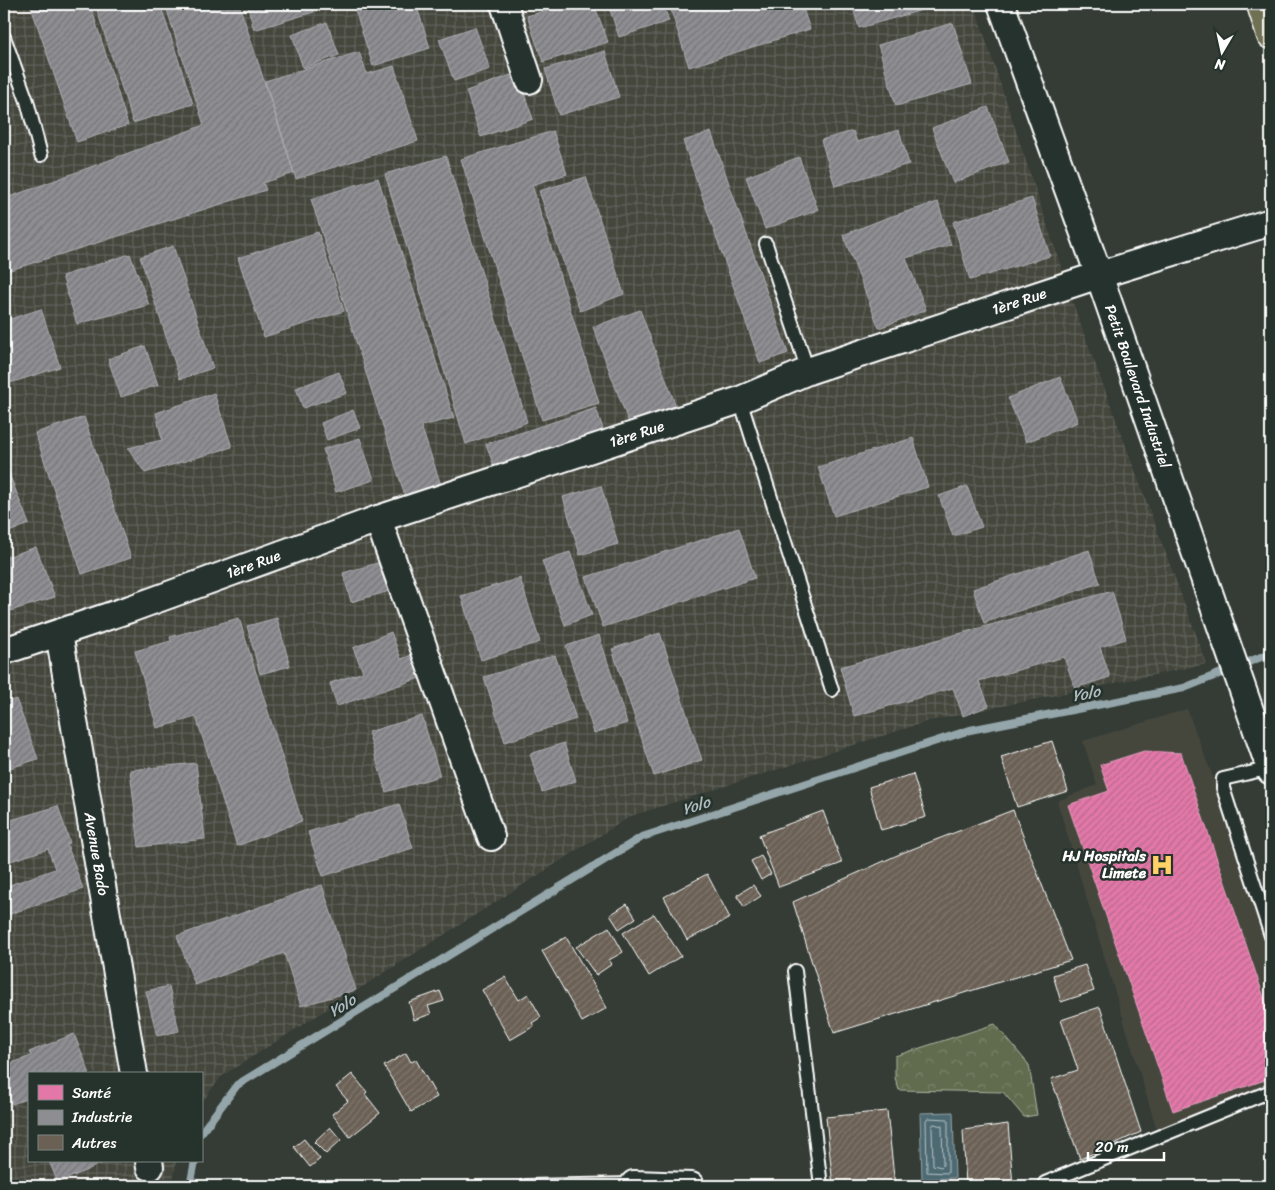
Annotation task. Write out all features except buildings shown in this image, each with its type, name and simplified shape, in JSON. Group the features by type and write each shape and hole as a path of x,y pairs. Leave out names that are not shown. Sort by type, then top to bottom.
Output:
{"highway":[{"path":"1261,4 1271,35"}],"street":[{"path":"504,4 529,80"},
{"name":"Petit Boulevard Industriel","path":"1001,4 1099,275 1269,764"},
{"name":"1ère Rue","path":"4,651 378,520 740,400 808,371 1099,275 1271,222"},
{"path":"378,520 491,837"},
{"name":"Avenue Bado","path":"59,633 134,1072"},
{"path":"633,1185 691,1186"}],"lane":[{"path":"4,37 27,101 41,155"},
{"path":"766,244 808,371"},
{"path":"740,400 832,690"},
{"path":"1269,764 1223,779 1223,788 1271,936"},
{"path":"795,971 821,1186"},
{"path":"1045,1183 1271,1091"},
{"path":"525,1186 633,1185"}],"shaded area":[{"path":"4,4 974,4 1076,312 1207,664 929,721 631,816 222,1076 202,1102 202,1072 28,1072 28,1162 176,1162 172,1186 4,1186"},
{"name":"HJ Hospitals Limete","path":"1187,709 1271,929 1271,1092 1159,1137 1057,801 1097,785 1083,741"}],"green space":[{"path":"995,1024 1029,1065 1037,1115 1024,1117 1003,1092 899,1090 895,1078 895,1056"}],"water":[{"path":"953,1112 955,1178 922,1179 920,1113"}],"waterway":[{"name":"Yolo","path":"202,1132 237,1085 642,837 970,730 1184,688 1271,653"},
{"name":"Yolo","path":"190,1186 195,1162"}],"place":[{"name":"HJ Hospitals Limete","path":"1162,865"}]}
